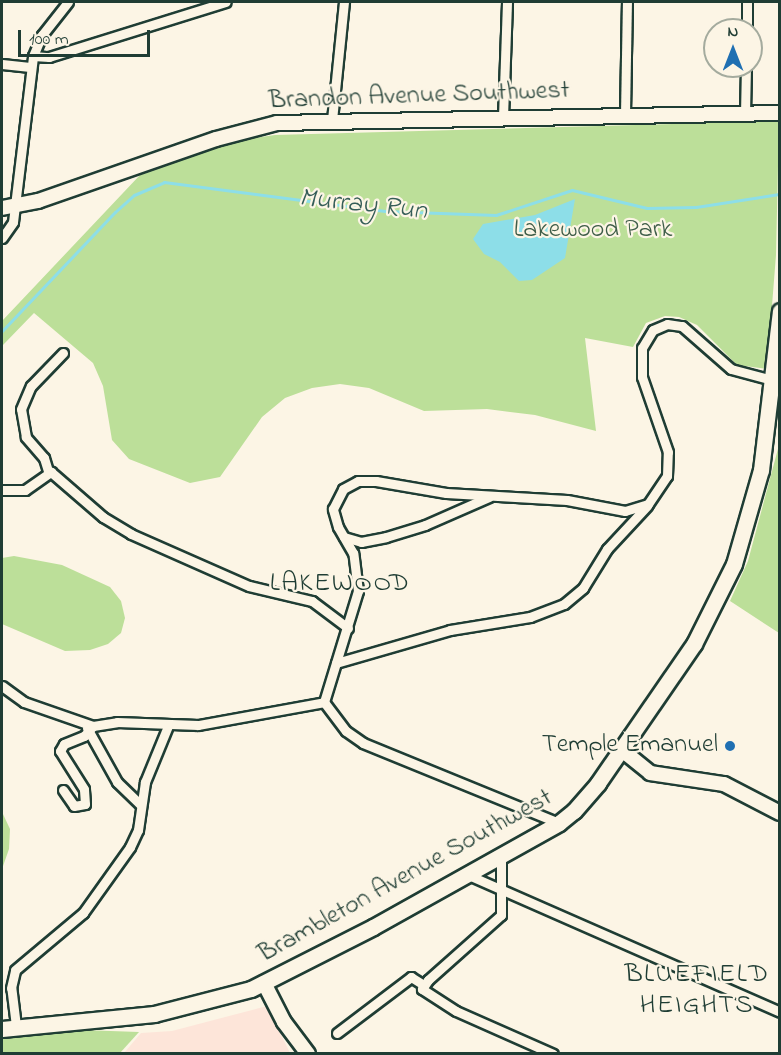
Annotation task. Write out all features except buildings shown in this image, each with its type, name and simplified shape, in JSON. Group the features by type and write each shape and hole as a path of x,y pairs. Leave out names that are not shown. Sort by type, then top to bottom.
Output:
{"main road":[{"name":"Brandon Avenue Southwest","path":"8,207 257,126 332,120 780,113"},
{"name":"Brambleton Avenue Southwest","path":"9,1027 171,1012 264,983 559,824 588,796 694,644 734,564 756,494 777,382 780,311"},
{"path":"622,750 650,773 723,784 780,813"},
{"path":"264,983 284,1022 308,1053"}],"street":[{"path":"2,238 13,222 8,207 33,56 42,35 68,2"},
{"path":"33,56 49,57 226,2"},
{"path":"332,120 344,2"},
{"path":"503,117 507,2"},
{"path":"625,114 627,2"},
{"path":"747,2 747,18"},
{"path":"2,64 30,67"},
{"path":"745,114 746,78"},
{"path":"336,663 450,630 530,617 564,604 583,588 615,538 664,484 669,463 642,376 642,348 653,330 667,324 682,326 731,369 777,382"},
{"path":"63,353 32,386 21,409 26,437 44,458 48,471 103,517 131,534 249,586 312,601 348,628"},
{"path":"2,490 25,490 48,471"},
{"path":"324,702 348,628 358,579 353,553 334,518 333,504 343,489 358,481 490,496 567,500 612,511 648,504"},
{"path":"344,537 361,542 386,537 425,525 490,496"},
{"path":"2,686 10,693 90,728 117,782 140,804"},
{"path":"63,790 74,806 86,804 84,789 60,751 64,744 90,728 117,722 168,726 198,725 324,702"},
{"path":"324,702 346,731 363,743 559,824"},
{"path":"9,1027 11,988 15,970 89,906 130,847 138,830 140,804 168,726"},
{"path":"501,855 504,909 493,925 424,985 423,993 553,1053"},
{"path":"466,874 780,1012"},
{"path":"337,1034 411,977 424,985"}],"shaded area":[{"path":"267,1006 290,1053 124,1053 141,1033 172,1031"}],"green space":[{"name":"Lakewood Park","path":"779,121 776,255 767,369 737,365 697,325 679,317 665,316 646,323 633,347 585,338 596,431 535,415 487,409 424,411 369,388 340,384 312,388 285,398 262,417 220,477 190,483 129,459 112,440 103,386 93,363 34,313 2,346 2,321 140,175 239,140 275,135"},
{"path":"779,445 780,633 730,601 748,561"},
{"path":"14,556 62,565 110,587 121,601 125,618 121,633 108,644 90,650 65,651 2,624 2,558"},
{"path":"2,812 10,829 9,849 2,869"},
{"path":"82,1030 139,1032 120,1053 2,1054 2,1038 19,1033"}],"water":[{"path":"575,199 565,258 532,280 519,281 500,262 484,254 473,239 483,224 535,215"}],"waterway":[{"name":"Murray Run","path":"2,331 115,212 134,195 164,182 385,211 496,215 572,190 647,208 696,207 779,194"}],"place":[{"name":"Temple Emanuel","path":"730,746"}],"district":[{"name":"LAKEWOOD","path":"340,584"},
{"name":"BLUEFIELD HEIGHTS","path":"697,990"}]}
